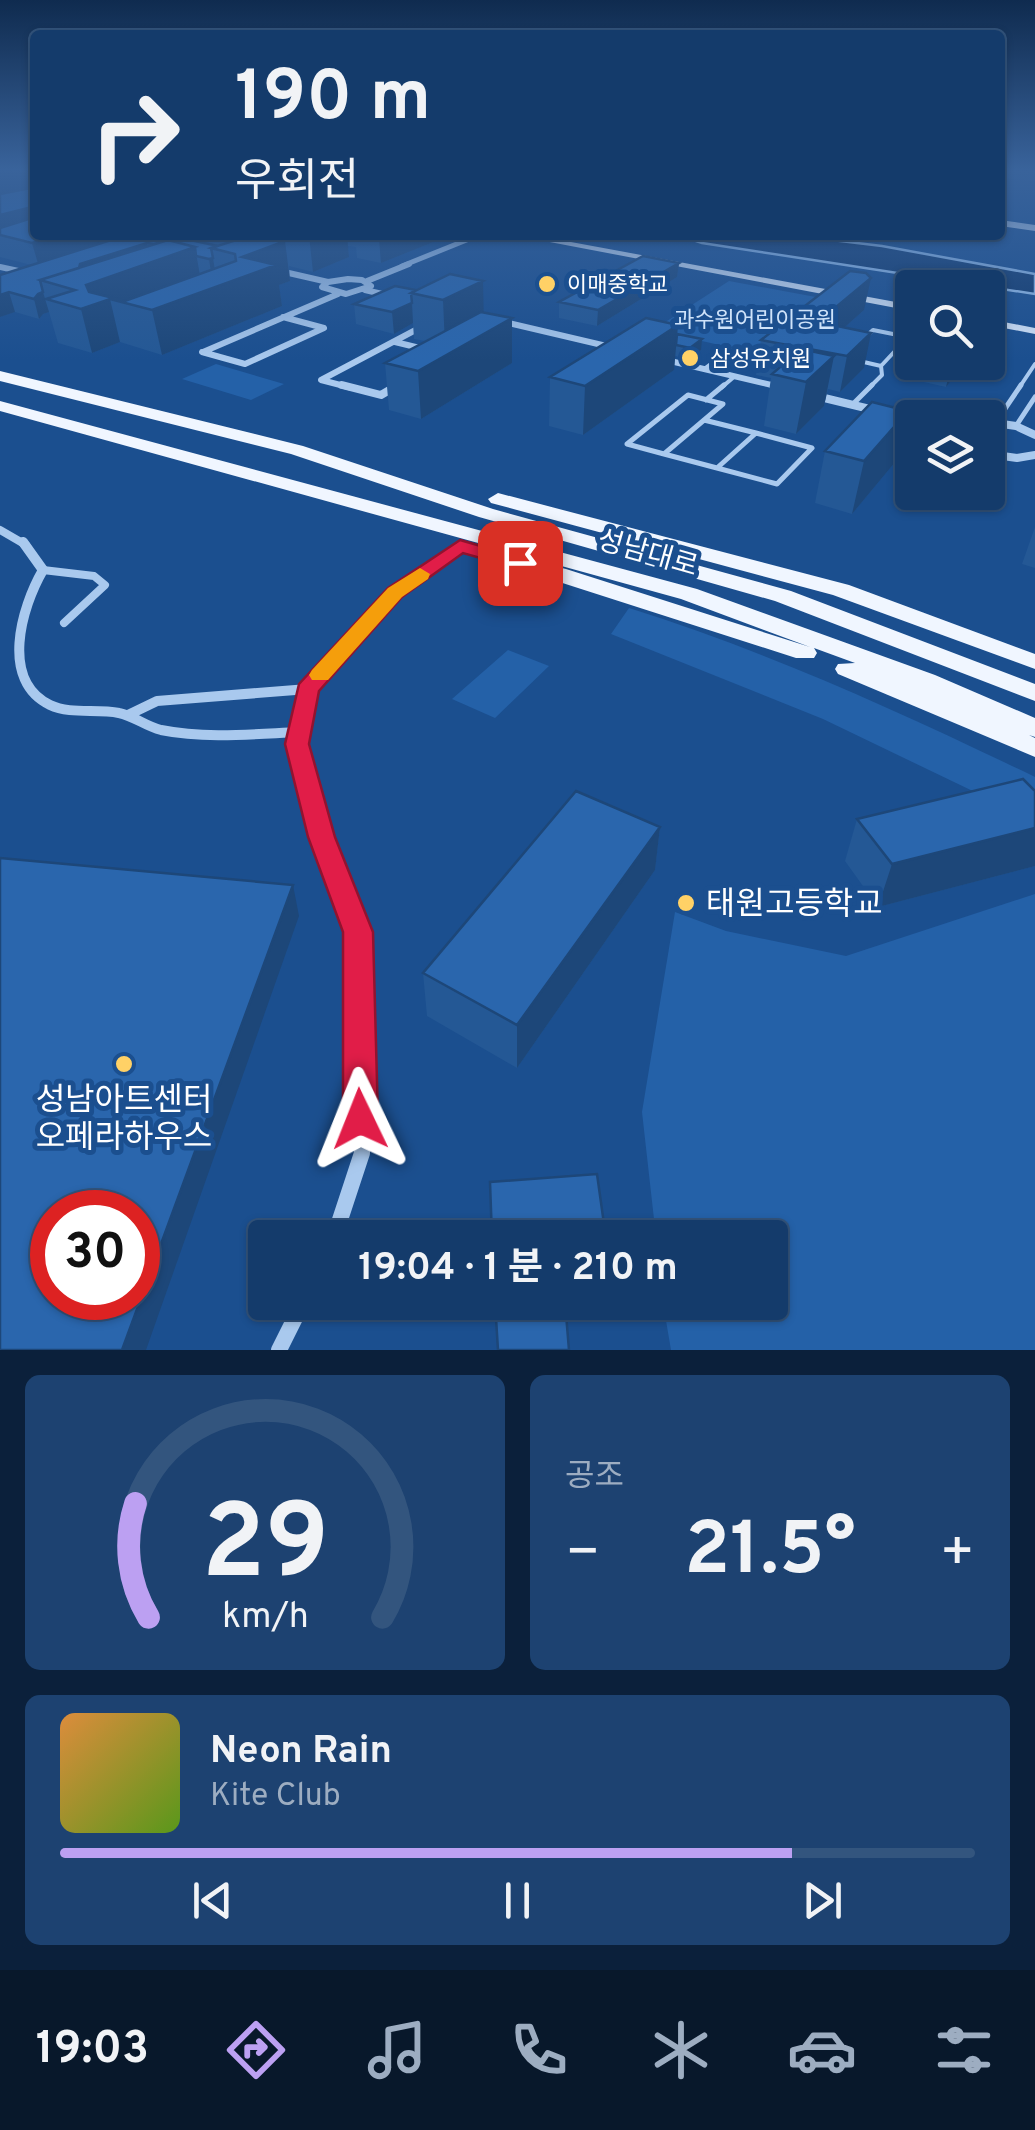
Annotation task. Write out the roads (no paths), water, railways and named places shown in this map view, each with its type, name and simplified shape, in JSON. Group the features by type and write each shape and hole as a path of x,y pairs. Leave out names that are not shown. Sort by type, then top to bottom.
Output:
{"main road":[{"path":"545,240 895,305"},
{"path":"1005,325 1035,331"},
{"name":"성남대로","path":"0,376 297,450 486,513 783,596 1035,693"},
{"name":"성남대로","path":"0,406 689,594 926,681 1035,728"},
{"path":"352,468 438,484 665,540 841,590 1035,662"},
{"path":"284,484 312,505 790,647 1035,748"}],"street":[{"path":"276,270 328,282 348,278 367,281 466,240"},
{"path":"0,267 37,275"},
{"path":"365,290 371,286 367,281"},
{"path":"328,282 324,290 338,294"},
{"path":"283,318 324,328 245,364 202,352 338,294 365,290 400,298"},
{"path":"409,379 380,395 322,380 438,318"},
{"path":"490,319 619,348"},
{"path":"395,342 433,351"},
{"path":"706,369 730,351"},
{"path":"654,357 785,388"},
{"path":"802,392 894,415"},
{"path":"1005,424 1035,435"},
{"path":"1005,456 1035,454"},
{"path":"0,530 19,538 36,553 43,570 7,636"},
{"path":"340,1220 362,1153 358,932 322,837 297,744 299,732 308,690 395,593 460,546"},
{"path":"4,664 28,693 50,706 128,714 146,726 191,731 299,732"},
{"path":"128,714 157,702 308,690"},
{"path":"279,1350 294,1320"}],"lane":[{"path":"852,405 882,375 881,366 908,337 873,330 853,348"},
{"path":"844,358 881,366"},
{"path":"1005,405 1035,364"},
{"path":"706,400 735,376"},
{"path":"1021,384 1035,387"},
{"path":"664,454 704,420 723,404 688,395 627,444 664,454 777,484 812,448 704,420"},
{"path":"1016,426 1035,398"},
{"path":"875,410 882,403"},
{"path":"717,468 756,434"},
{"path":"43,570 94,576 104,585 64,623"}],"place":[{"name":"이매중학교","path":"547,284"},
{"name":"삼성유치원","path":"690,358"},
{"name":"태원고등학교","path":"686,903"},
{"name":"성남아트센터 오페라하우스","path":"124,1064"}],"park label":[{"name":"과수원어린이공원","path":"755,319"}]}
